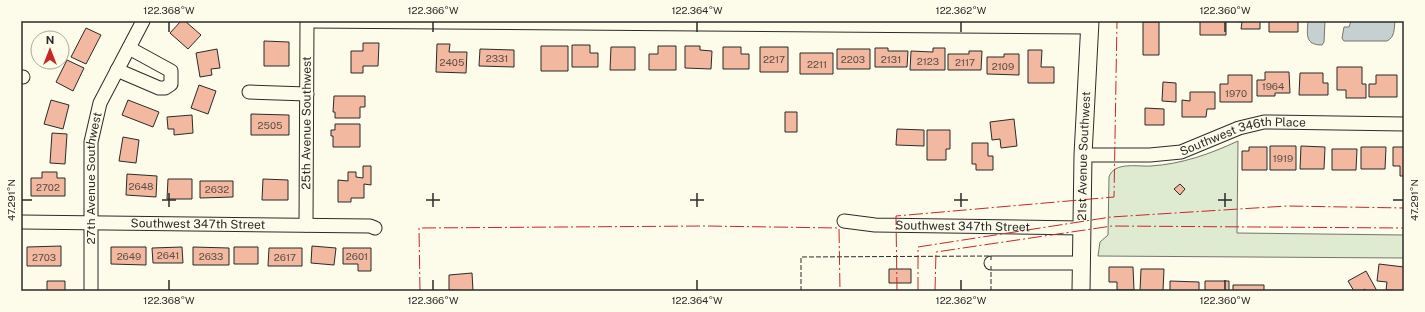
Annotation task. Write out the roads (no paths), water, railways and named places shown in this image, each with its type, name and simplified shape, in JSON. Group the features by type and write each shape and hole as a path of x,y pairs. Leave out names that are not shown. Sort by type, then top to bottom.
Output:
{"main road":[{"name":"21st Avenue Southwest","path":"1081,291 1083,155 1090,24"}],"street":[{"name":"27th Avenue Southwest","path":"91,291 91,142 100,103 143,21"},
{"path":"307,21 1090,24"},
{"name":"25th Avenue Southwest","path":"306,225 307,21"},
{"path":"117,70 159,88 165,88 171,84 171,71 129,48"},
{"path":"249,92 307,94"},
{"name":"Southwest 346th Place","path":"1083,155 1181,152 1239,128 1264,122 1404,124"},
{"name":"Southwest 347th Street","path":"844,221 875,225 1082,228"},
{"name":"Southwest 347th Street","path":"21,222 370,226 375,228"},
{"path":"991,262 1082,264"}]}
